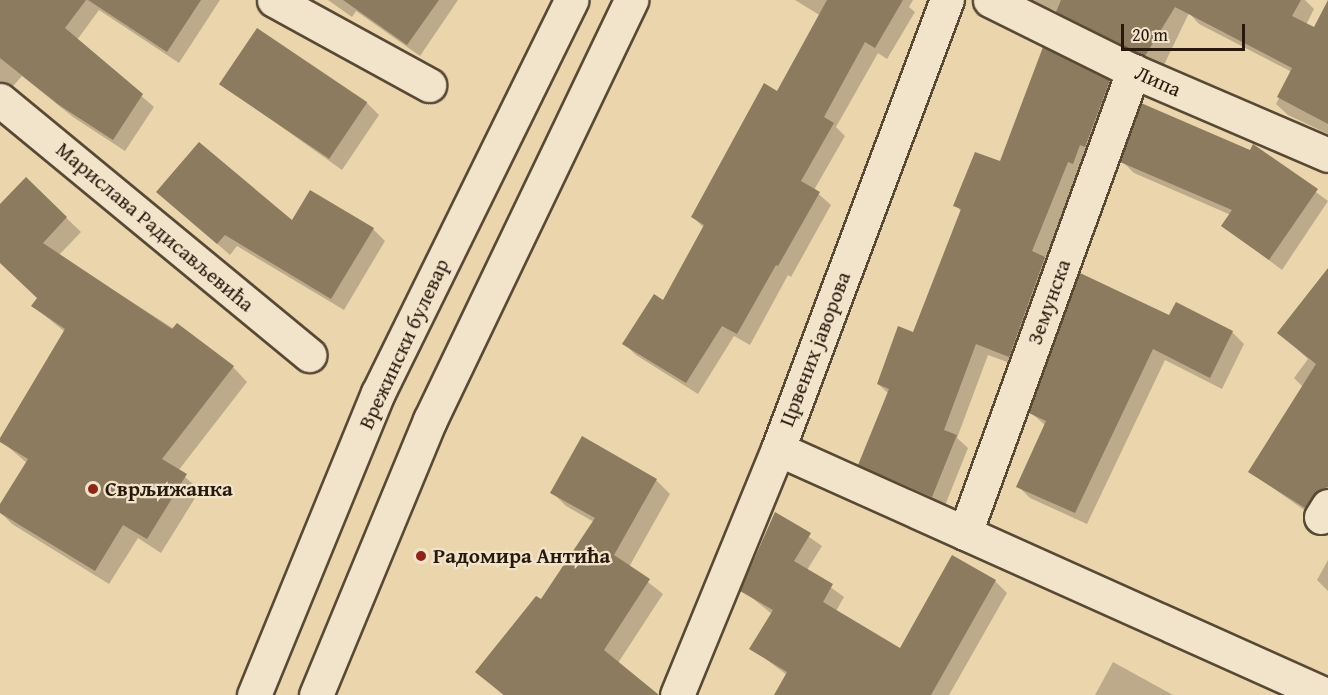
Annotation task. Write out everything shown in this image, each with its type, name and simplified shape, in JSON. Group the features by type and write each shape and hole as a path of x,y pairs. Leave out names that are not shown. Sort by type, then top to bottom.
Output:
{"street":[{"path":"274,0 429,85"},
{"name":"Врежински булевар","path":"254,695 378,393 571,0"},
{"path":"316,695 430,420 631,0"},
{"name":"Црвених јаворова","path":"677,695 778,449 947,0"},
{"name":"Липа","path":"990,0 1133,71 1328,155"},
{"name":"Земунска","path":"965,533 1133,71"},
{"name":"Марислава Радисављевића","path":"0,100 309,355"},
{"path":"778,449 1326,695"}],"building":[{"path":"0,0 86,0 65,28 143,94 113,140 59,105 0,58"},
{"path":"88,0 201,0 167,52"},
{"path":"343,0 439,0 407,45"},
{"path":"827,0 903,0 875,48 865,42 824,117 834,123 801,181 820,192 737,334 722,326 686,383 622,344 654,294 663,300 704,225 691,217 764,83 777,91"},
{"path":"1061,0 1301,0 1292,16 1314,27 1328,0 1328,124 1277,97 1292,68 1175,7 1145,56 1056,12"},
{"path":"257,28 367,102 329,159 219,84"},
{"path":"1043,47 1110,80 1085,147 1080,145 1073,164 1068,162 1032,251 1045,257 1009,357 976,344 944,430 957,435 932,497 858,465 889,389 877,384 898,326 913,332 961,209 953,206 975,152 1000,161"},
{"path":"1141,103 1250,150 1253,144 1318,189 1269,260 1221,226 1232,210 1120,162"},
{"path":"199,142 292,220 310,190 374,228 331,299 225,235 217,244 156,192"},
{"path":"26,177 67,217 43,243 172,329 177,323 234,366 162,459 187,474 147,539 123,525 95,571 0,513 0,504 28,459 0,442 0,438 65,329 31,306 37,298 0,263 0,204"},
{"path":"1328,268 1328,487 1319,490 1305,508 1248,472 1316,364 1277,333"},
{"path":"1080,273 1169,315 1176,302 1233,331 1210,378 1153,349 1075,513 1016,487 1046,421 1029,413"},
{"path":"582,436 657,479 614,555 650,579 604,650 659,695 504,695 475,672 536,596 541,599 595,518 550,493"},
{"path":"775,512 811,533 794,561 833,584 823,602 900,648 952,555 996,580 931,695 774,695 787,672 749,649 773,610 740,591"}],"place":[{"name":"Сврљижанка","path":"93,489"},
{"name":"Радомира Антића","path":"421,556"}]}
